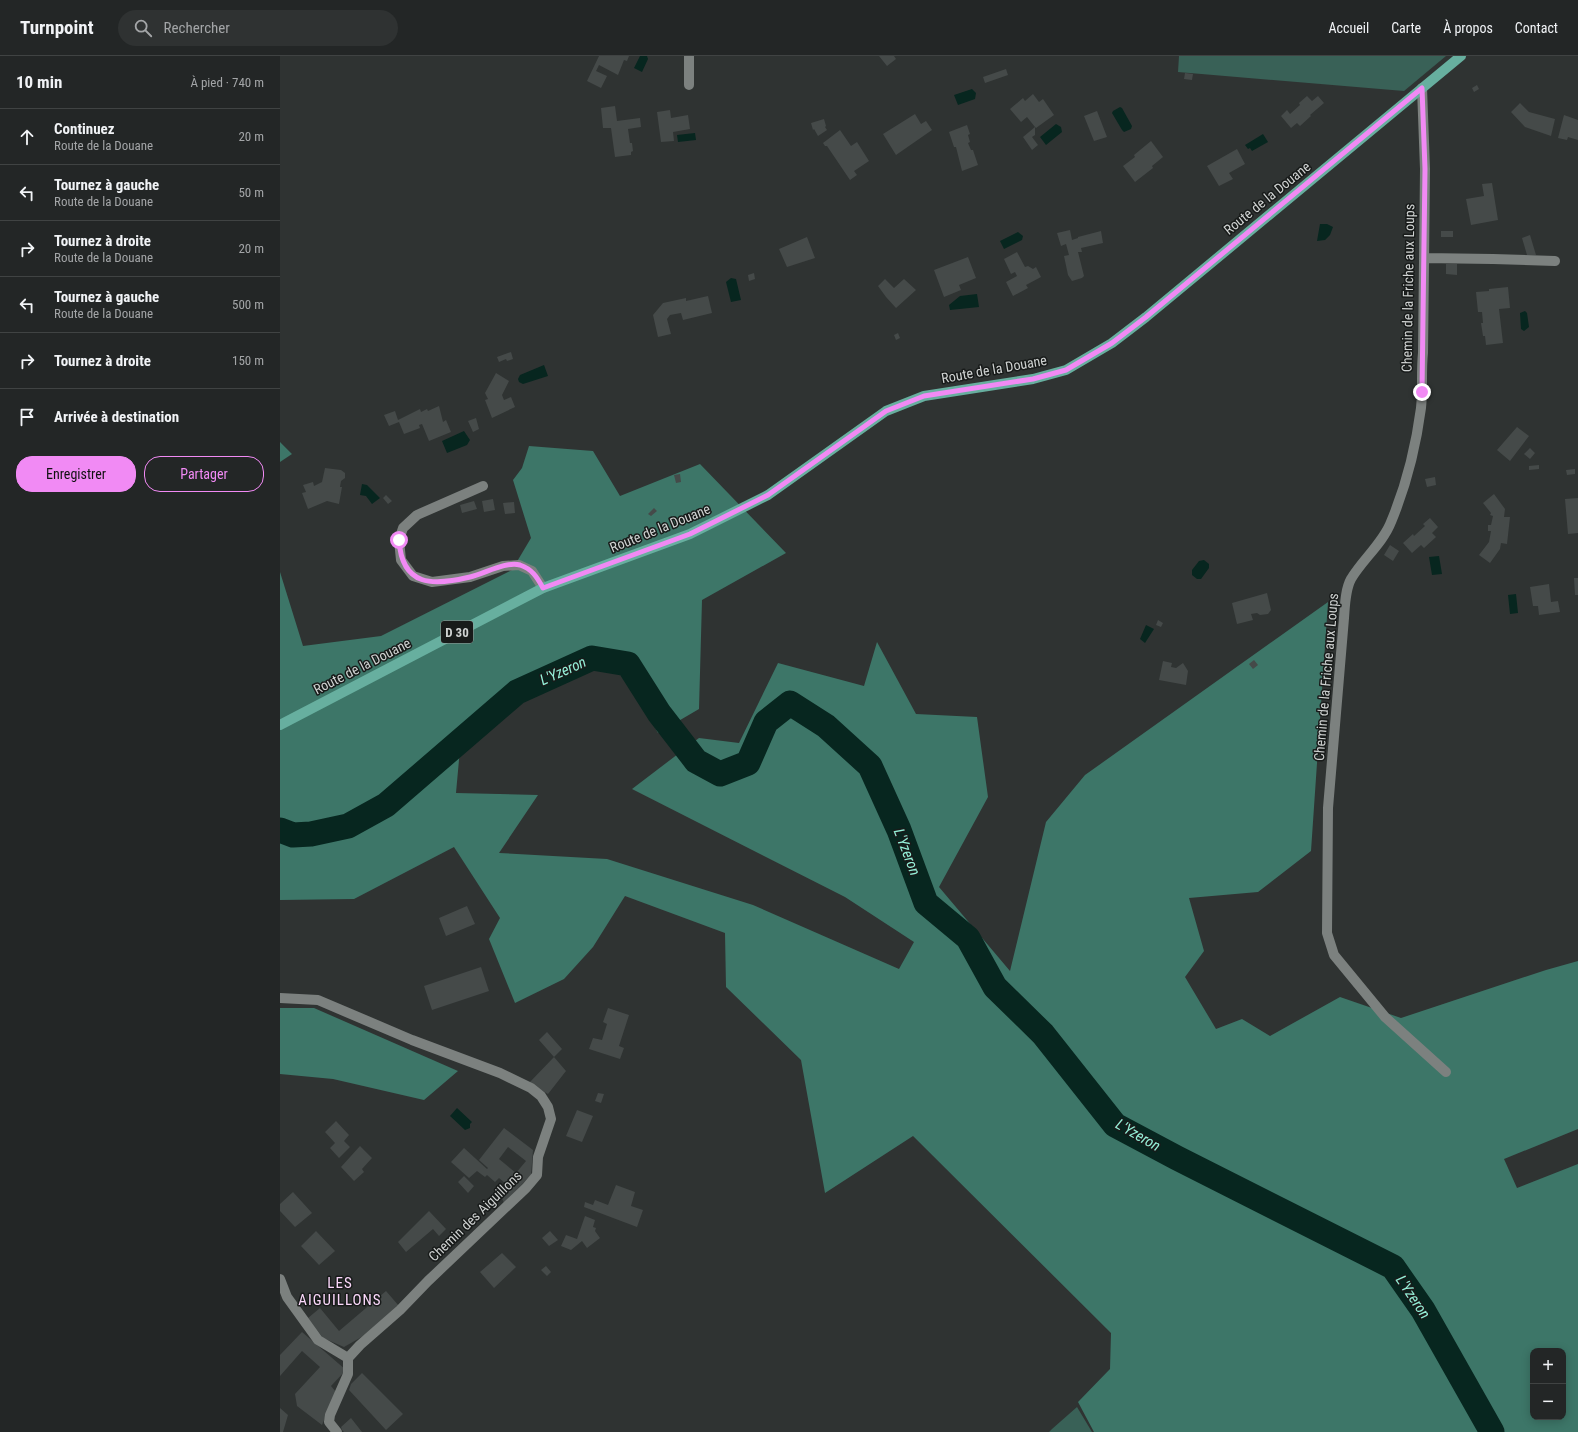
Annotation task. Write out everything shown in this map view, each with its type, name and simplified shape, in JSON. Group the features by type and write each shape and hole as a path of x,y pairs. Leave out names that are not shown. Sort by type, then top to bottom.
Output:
{"main road":[{"name":"Route de la Douane","path":"280,725 543,588 690,534 768,495 848,437 892,408 924,396 1033,379 1066,370 1112,343 1146,317 1461,56"}],"street":[{"path":"689,56 689,84"},
{"name":"Chemin de la Friche aux Loups","path":"1422,88 1425,161 1421,407 1415,443 1400,499 1391,524 1350,581 1347,593 1328,808 1327,933 1334,955 1385,1017 1446,1072"},
{"path":"1424,258 1555,261"},
{"path":"483,486 417,515 403,528 399,540 401,560 413,576 432,582 470,577 503,566 519,565 532,571 543,588"},
{"name":"Chemin des Aiguillons","path":"280,998 318,1000 412,1040 500,1073 531,1088 541,1096 548,1107 551,1119 538,1157 537,1175 530,1184 428,1281 400,1310 360,1345 348,1358"},
{"path":"280,1279 287,1297 318,1340 348,1358 348,1374 330,1415 329,1422 337,1432"}],"shaded area":[{"path":"640,56 647,56 648,59 642,72 634,68"},
{"path":"1179,56 1446,56 1404,91 1178,72"},
{"path":"972,89 976,93 975,99 958,105 954,95"},
{"path":"1120,107 1132,126 1131,129 1124,132 1112,113"},
{"path":"1056,124 1061,127 1062,132 1046,145 1040,137"},
{"path":"695,133 696,140 678,142 677,135"},
{"path":"1263,134 1268,142 1252,151 1250,148 1248,149 1245,145"},
{"path":"1320,224 1327,224 1333,227 1330,235 1325,240 1317,241"},
{"path":"1018,232 1023,236 1022,240 1004,249 1000,241"},
{"path":"731,278 736,279 741,300 731,302 726,282"},
{"path":"977,294 979,307 950,310 949,305 960,296"},
{"path":"1525,311 1527,313 1529,327 1524,331 1521,329 1520,313"},
{"path":"544,365 548,376 523,384 519,382 518,379 520,375"},
{"path":"464,431 470,440 467,445 447,453 442,441"},
{"path":"280,442 292,454 280,462"},
{"path":"529,446 593,451 620,496 700,464 786,553 702,600 699,709 658,733 624,670 594,664 524,696 460,749 456,793 538,795 499,853 607,859 753,905 899,969 914,942 845,897 632,789 699,738 739,743 778,663 864,686 877,642 916,714 977,717 988,797 939,887 1010,971 1046,822 1085,775 1328,602 1311,851 1258,892 1189,898 1204,951 1185,977 1216,1029 1242,1019 1270,1036 1340,997 1401,1018 1546,970 1578,961 1578,1129 1504,1159 1517,1188 1578,1164 1578,1432 1094,1432 1078,1402 1110,1369 1111,1333 913,1136 825,1193 801,1060 726,987 725,933 625,896 593,947 564,979 515,1003 489,939 500,918 454,847 354,899 280,900 280,572 303,646 381,636 512,570 531,538 513,480 522,468"},
{"path":"362,484 367,485 380,498 372,504 366,496 360,495"},
{"path":"1439,556 1442,574 1432,575 1429,557"},
{"path":"1204,560 1209,564 1209,568 1201,579 1197,579 1192,575 1192,570 1199,561"},
{"path":"1516,594 1518,613 1510,614 1508,595"},
{"path":"1146,625 1154,629 1145,643 1140,639"},
{"path":"280,1008 314,1008 458,1071 424,1100 333,1079 280,1074"},
{"path":"457,1108 472,1122 470,1124 470,1128 465,1130 450,1116"},
{"path":"1077,1407 1092,1432 1049,1432 1052,1429"}],"building":[{"path":"599,56 629,56 627,61 624,60 618,75 599,65 596,71 607,76 601,88 587,81"},
{"path":"879,56 894,56 896,59 887,66"},
{"path":"1006,69 1008,75 985,83 983,77"},
{"path":"1185,73 1193,74 1192,80 1184,79"},
{"path":"1477,85 1479,89 1474,92 1472,88"},
{"path":"1033,94 1039,102 1043,99 1054,115 1036,128 1027,117 1021,122 1010,109 1023,98 1025,101"},
{"path":"1307,96 1312,101 1318,96 1324,103 1300,126 1297,123 1291,128 1281,116 1287,110 1290,114"},
{"path":"1520,103 1529,112 1555,119 1551,136 1525,127 1511,112"},
{"path":"615,106 617,121 640,118 641,127 628,129 633,151 631,152 631,155 615,157 611,128 603,128 601,108"},
{"path":"670,110 671,118 688,115 690,129 673,132 674,141 661,142 657,112"},
{"path":"1097,111 1107,137 1094,141 1084,116"},
{"path":"915,114 921,124 926,121 932,130 896,155 883,134"},
{"path":"1564,115 1578,120 1578,140 1568,137 1567,140 1558,138"},
{"path":"824,119 827,130 818,136 814,129 813,130 811,123"},
{"path":"967,125 970,134 968,135 970,142 968,143 971,150 973,150 978,165 962,171 956,147 954,147 949,132"},
{"path":"1035,127 1035,135 1032,137 1038,145 1032,150 1023,137"},
{"path":"840,130 851,146 857,142 869,161 854,171 857,175 850,180 827,146 823,143"},
{"path":"1151,141 1163,157 1152,166 1153,168 1135,182 1123,166 1135,157 1134,155"},
{"path":"1237,149 1245,164 1229,173 1233,179 1219,186 1207,166"},
{"path":"1492,183 1498,220 1471,225 1466,199 1484,196 1482,184"},
{"path":"1070,230 1072,240 1101,231 1103,243 1081,248 1082,252 1078,252 1084,276 1072,281 1068,275 1064,256 1069,255 1066,244 1061,246 1057,233"},
{"path":"1441,231 1453,231 1453,237 1441,237"},
{"path":"1530,235 1536,255 1527,255 1522,238"},
{"path":"807,237 815,258 787,267 779,249"},
{"path":"1017,252 1025,267 1028,266 1033,269 1036,267 1041,277 1026,285 1028,288 1013,296 1006,282 1017,276 1015,272 1011,274 1004,259"},
{"path":"968,257 976,278 959,285 961,290 944,297 934,270"},
{"path":"1446,264 1457,264 1457,275 1446,274"},
{"path":"754,273 755,279 749,281 748,275"},
{"path":"885,279 894,288 904,279 916,290 896,308 878,286"},
{"path":"1508,287 1510,308 1499,309 1503,343 1486,345 1481,323 1483,323 1482,312 1478,312 1476,292"},
{"path":"708,296 712,313 683,320 681,313 670,315 667,319 671,334 658,337 653,315 663,303 686,298 686,301"},
{"path":"898,333 900,338 896,340 894,335"},
{"path":"511,352 513,359 507,361 506,359 499,362 497,357"},
{"path":"496,373 509,381 502,395 504,400 511,397 515,407 492,418 485,400 488,399 485,393"},
{"path":"439,406 443,422 446,420 451,432 429,441 422,424 419,425 420,428 404,434 399,422 389,426 384,415 395,411 398,420 420,409 421,412 427,409 428,411"},
{"path":"476,418 479,429 473,432 468,421"},
{"path":"1517,427 1529,436 1510,461 1497,450"},
{"path":"1530,448 1535,453 1530,459 1524,454"},
{"path":"1539,465 1539,469 1529,470 1529,466"},
{"path":"325,468 341,470 345,473 345,478 341,481 340,487 342,487 339,504 327,501 308,509 302,493 306,492 303,485 313,482 314,486 322,482"},
{"path":"1575,469 1575,474 1567,475 1566,470"},
{"path":"680,474 681,482 676,483 674,475"},
{"path":"1435,477 1436,485 1427,487 1425,479"},
{"path":"1494,494 1505,509 1504,517 1510,517 1507,544 1501,543 1500,549 1490,563 1479,555 1489,542 1491,531 1488,531 1488,525 1491,525 1493,516 1490,515 1491,513 1483,503"},
{"path":"386,495 392,501 388,504 383,498"},
{"path":"1578,498 1578,533 1568,534 1565,499"},
{"path":"493,499 495,510 484,512 482,501"},
{"path":"474,501 477,509 462,513 460,505"},
{"path":"514,502 515,513 505,514 503,503"},
{"path":"654,508 657,511 651,516 648,514"},
{"path":"1430,518 1438,527 1432,533 1436,537 1424,548 1421,545 1412,553 1403,543 1425,526 1423,524"},
{"path":"1390,545 1399,551 1393,561 1384,555"},
{"path":"1574,578 1578,578 1578,595 1575,595"},
{"path":"1549,584 1551,602 1558,601 1560,612 1539,615 1538,606 1533,606 1530,587"},
{"path":"1267,593 1271,610 1268,614 1251,614 1253,620 1237,624 1232,603"},
{"path":"1158,620 1163,623 1161,627 1156,625"},
{"path":"1254,660 1258,665 1253,669 1249,664"},
{"path":"1163,661 1172,663 1171,667 1176,668 1183,663 1188,671 1186,685 1159,680"},
{"path":"467,906 475,924 446,936 439,918"},
{"path":"481,967 489,991 432,1010 424,986"},
{"path":"608,1008 629,1015 619,1046 624,1048 620,1059 589,1049 593,1038 602,1040 607,1024 603,1022"},
{"path":"547,1032 562,1049 554,1057 539,1040"},
{"path":"554,1057 566,1071 548,1094 529,1083"},
{"path":"598,1093 604,1094 601,1103 595,1101"},
{"path":"577,1110 593,1116 582,1142 566,1136"},
{"path":"336,1121 349,1135 344,1141 350,1147 339,1158 330,1148 335,1143 325,1132"},
{"path":"504,1128 533,1150 531,1175 504,1203 499,1192 506,1184 499,1178 495,1182 487,1175 485,1177 477,1171 469,1178 451,1162 464,1148 487,1169 488,1168 479,1160","holes":["508,1147 526,1161 516,1173 499,1159"]},
{"path":"360,1146 372,1158 362,1169 364,1172 354,1181 341,1167"},
{"path":"464,1176 474,1186 468,1193 458,1182"},
{"path":"616,1185 635,1192 631,1206 643,1210 637,1227 584,1207 585,1202 593,1205 595,1200 608,1205"},
{"path":"293,1192 312,1213 295,1227 280,1211 280,1204"},
{"path":"429,1211 446,1229 439,1236 433,1229 406,1252 398,1242"},
{"path":"585,1216 595,1220 593,1227 596,1228 595,1231 600,1238 587,1248 582,1241 571,1250 561,1246 566,1235 577,1239"},
{"path":"316,1231 335,1251 319,1265 301,1246"},
{"path":"550,1231 558,1240 549,1246 542,1238"},
{"path":"502,1253 516,1267 494,1288 480,1272"},
{"path":"546,1266 551,1272 547,1276 541,1270"},
{"path":"386,1291 399,1306 365,1335 344,1347 323,1338 308,1318 320,1308 339,1331"},
{"path":"302,1332 346,1370 331,1386 336,1392 322,1425 297,1406 295,1394 320,1367 302,1351 280,1376 280,1355"},
{"path":"362,1373 403,1414 386,1430 349,1390 351,1384"},
{"path":"280,1408 288,1415 283,1432 280,1432"},
{"path":"351,1418 362,1432 344,1432 342,1430 341,1427"}],"waterway":[{"name":"L'Yzeron","path":"280,830 293,835 311,834 348,826 386,805 517,692 592,658 628,664 659,713 696,761 720,774 748,763 766,722 790,703 826,726 870,766 899,830 926,903 968,938 995,987 1043,1034 1115,1125 1393,1267 1423,1310 1492,1432"}],"district":[{"name":"LES AIGUILLONS","path":"340,1292"}],"route":[{"path":"399,540 401,560 413,576 432,582 470,577 503,566 519,565 532,571 543,588 690,534 768,495 886,411 924,396 1033,379 1066,370 1112,343 1146,317 1422,88 1425,169 1423,353 1421,375 1422,392"}]}
